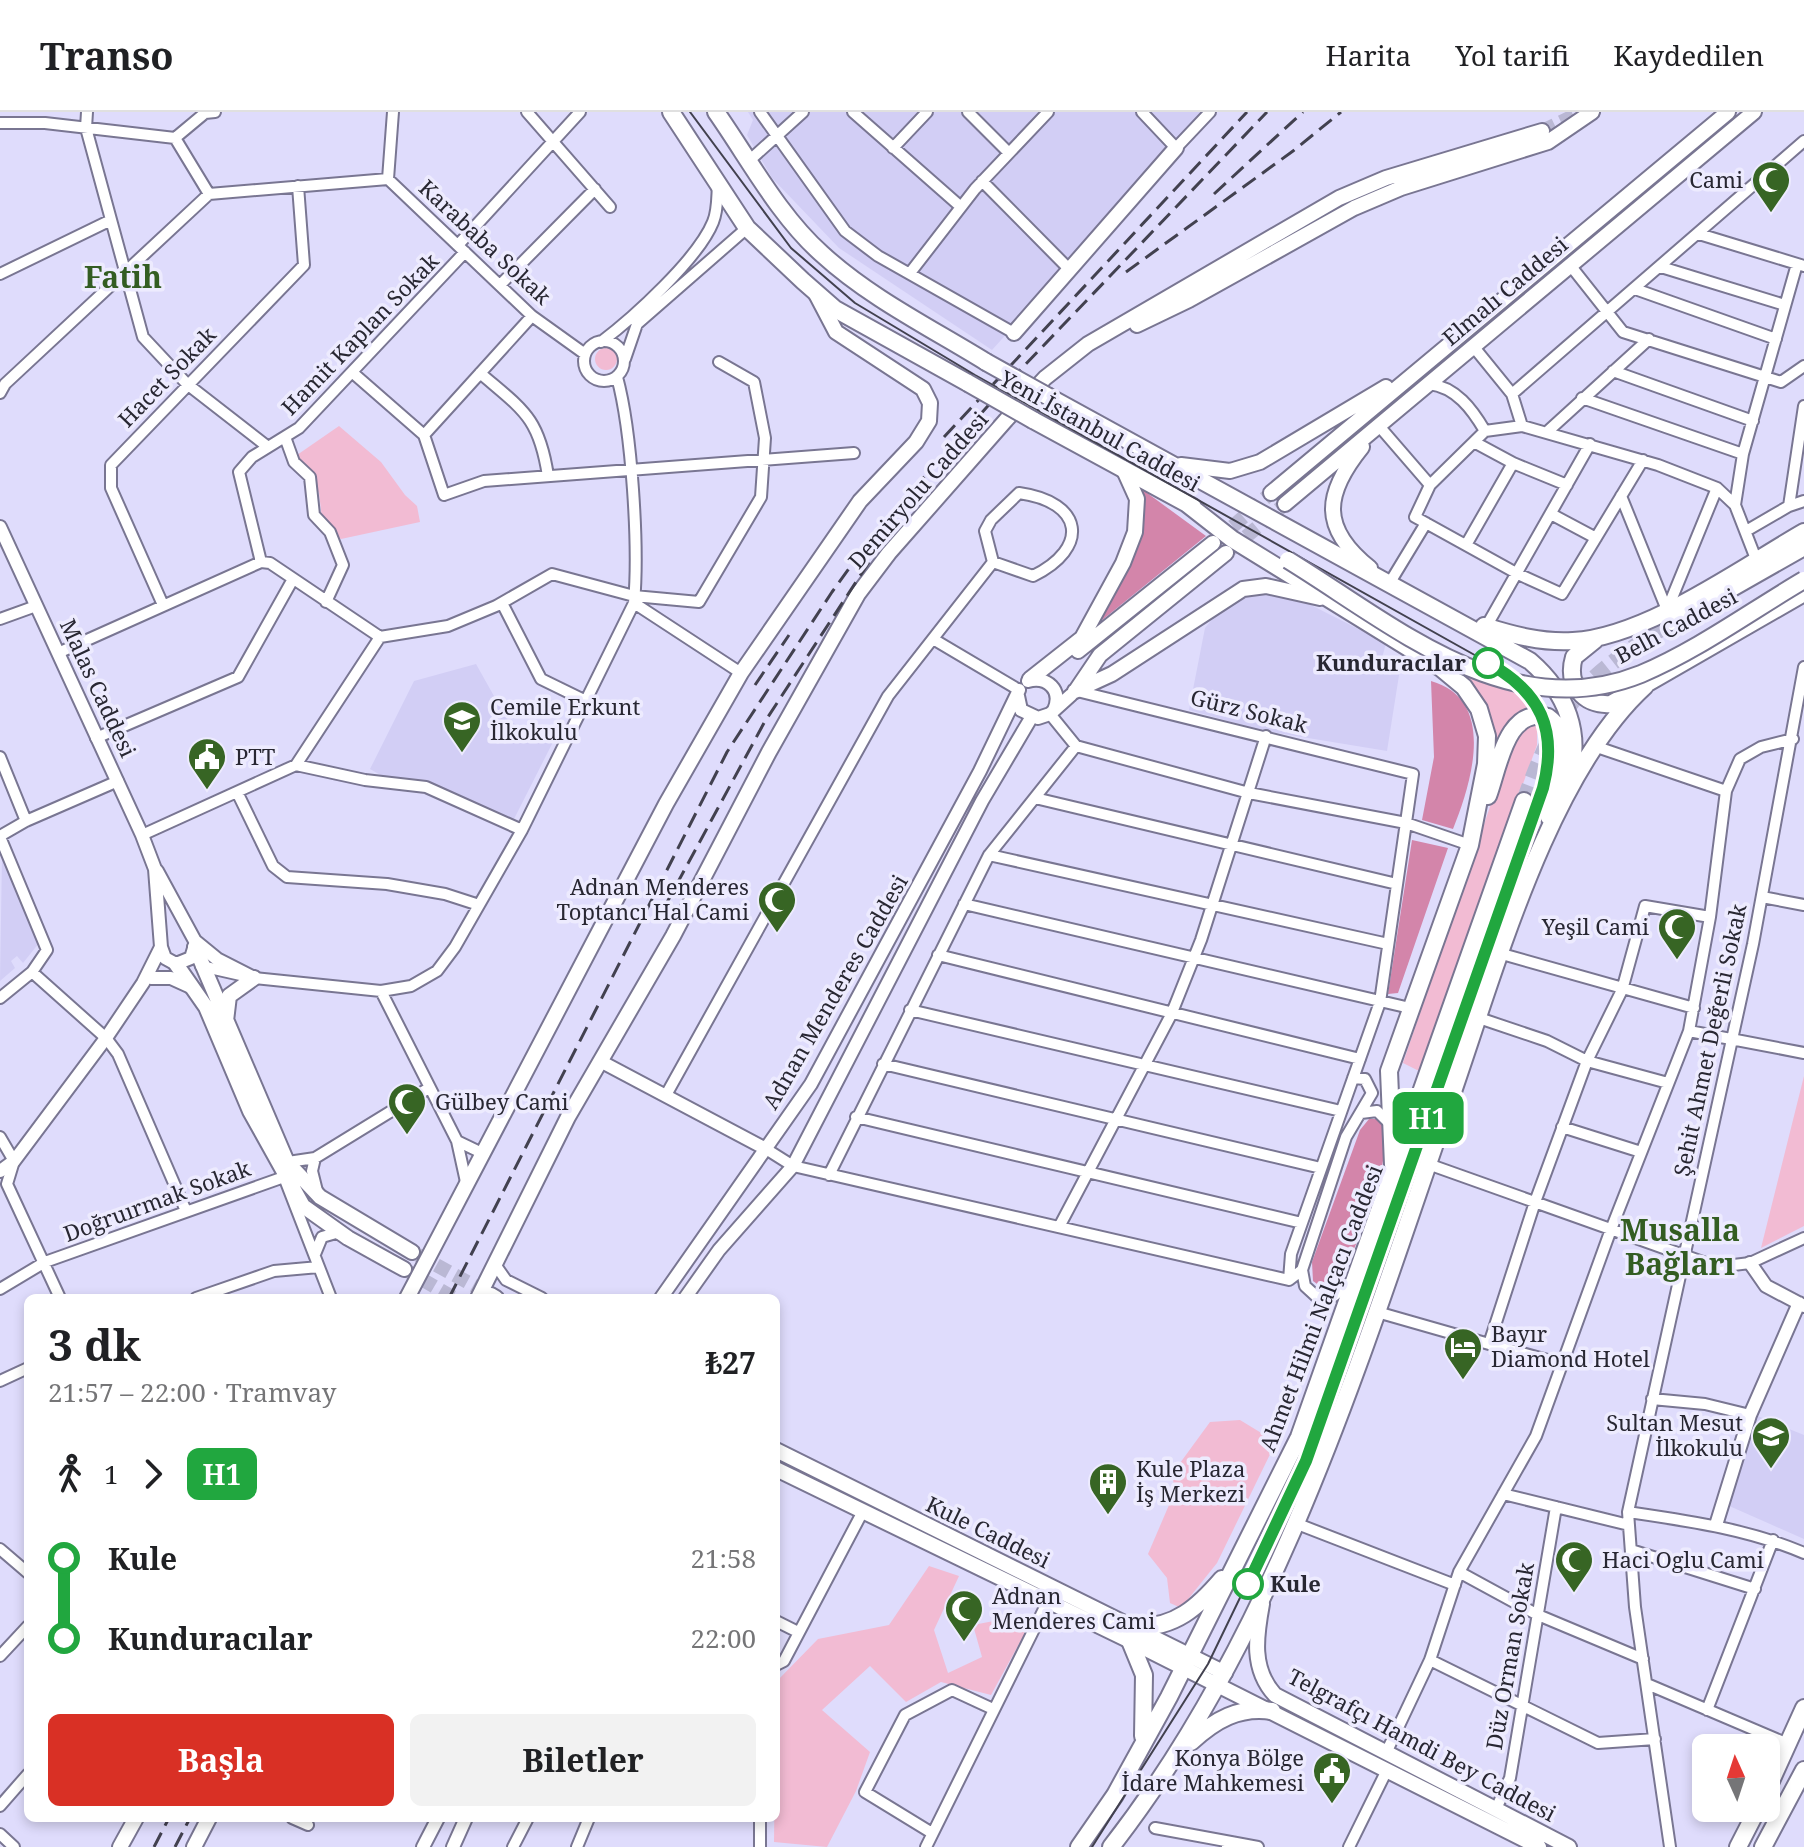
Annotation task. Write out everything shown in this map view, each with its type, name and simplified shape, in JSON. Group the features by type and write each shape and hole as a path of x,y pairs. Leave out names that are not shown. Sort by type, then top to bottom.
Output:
{"main road":[{"name":"Yeni İstanbul Caddesi","path":"716,112 794,225 820,253 859,285 986,362 1448,614"},
{"path":"1088,344 1171,310 1354,208 1401,188 1548,142 1592,112"},
{"name":"Elmalı Caddesi","path":"1271,493 1728,112"},
{"name":"Elmalı Caddesi","path":"1285,504 1754,112"},
{"name":"Yeni İstanbul Caddesi","path":"673,116 747,228 835,309 1288,560 1465,668 1508,684 1563,690"},
{"name":"Demiryolu Caddesi","path":"489,1294 494,1263 521,1207 600,1061 673,936 769,752 858,594 889,553 1045,378 1088,344 1347,194 1386,178 1542,131"},
{"path":"1014,333 1176,148"},
{"name":"Demiryolu Caddesi","path":"409,1294 666,804 741,673 851,516 916,442 929,421 930,403 923,389 859,350 836,332 815,292"},
{"path":"1168,462 1200,470 1230,471 1260,462 1420,366"},
{"path":"1379,426 1338,483 1331,511 1344,543 1389,584"},
{"path":"1024,685 1082,638 1123,563 1135,532 1137,499 1123,468"},
{"path":"1186,503 1232,539 1441,668 1464,687 1479,709 1487,736 1470,845"},
{"name":"Belh Caddesi","path":"1670,616 1756,559 1804,532"},
{"path":"1024,685 1082,648 1213,543"},
{"name":"Belh Caddesi","path":"1600,637 1670,616 1804,547"},
{"path":"1073,693 1100,655 1226,553"},
{"name":"Belh Caddesi","path":"1563,690 1610,684 1652,668 1804,580"},
{"path":"1073,693 1112,674 1243,589 1266,586 1329,600"},
{"name":"Belh Caddesi","path":"1645,686 1804,593"},
{"path":"1448,614 1549,642 1600,637"},
{"path":"1111,1847 1175,1757 1221,1679 1295,1523 1377,1312 1479,1018 1571,767 1574,735 1569,716 1553,686 1530,661 1448,614"},
{"path":"1600,637 1581,648 1574,657 1572,679 1582,695 1592,703 1611,704 1645,686"},
{"path":"1545,839 1594,746 1618,711 1645,686"},
{"path":"1391,1184 1389,1071 1514,727 1524,718 1536,715 1554,721 1565,742 1545,839"},
{"name":"Ahmet Hilmi Nalçacı Caddesi","path":"1079,1847 1115,1795 1142,1746 1299,1437 1524,801"},
{"path":"193,940 285,1170 320,1197 412,1252"},
{"path":"174,964 193,988 219,1033 250,1111 303,1206 348,1238 404,1269"},
{"path":"226,1025 229,996 254,978"},
{"name":"Kule Caddesi","path":"780,1452 1221,1679"},
{"name":"Kule Caddesi","path":"780,1471 1047,1603 1133,1634"},
{"path":"1142,1746 1146,1688 1133,1634 1156,1628 1190,1612 1236,1563"},
{"name":"Telgrafçı Hamdi Bey Caddesi","path":"1267,1581 1257,1656 1267,1687 1291,1705 1569,1847"},
{"name":"Telgrafçı Hamdi Bey Caddesi","path":"1221,1679 1272,1711 1539,1847"},
{"path":"1780,1761 1804,1708"},
{"path":"1175,1757 1200,1733 1226,1717 1248,1710 1272,1711"},
{"path":"1763,1847 1804,1770"},
{"path":"120,1847 134,1822"},
{"path":"194,1847 207,1822"},
{"path":"1738,1847 1751,1822"}],"street":[{"path":"87,112 86,128 143,337 187,384 268,447"},
{"path":"0,123 45,123 175,138 205,113 215,112"},
{"path":"388,179 393,112"},
{"path":"527,112 554,139 610,207"},
{"name":"Hamit Kaplan Sokak","path":"261,562 239,472 252,457 299,428 353,373 580,112"},
{"path":"760,112 845,231 1014,333"},
{"path":"750,160 803,112"},
{"path":"853,112 961,207"},
{"path":"893,148 927,112"},
{"path":"968,112 1009,153"},
{"path":"910,273 982,181 1048,112"},
{"path":"1142,112 1176,148 1210,112"},
{"path":"0,393 209,194 175,138"},
{"path":"1512,394 1804,141"},
{"name":"Karababa Sokak","path":"209,194 388,179 532,316 585,354"},
{"path":"982,181 1070,270"},
{"path":"617,377 607,381 594,379 585,368 585,354 632,318 702,239 713,222 718,182"},
{"name":"Hacet Sokak","path":"163,605 111,488 111,465 304,265 298,186"},
{"path":"500,285 595,189"},
{"path":"0,274 111,220"},
{"path":"201,966 254,978 381,991 411,986 437,971 455,947 522,830 634,600 629,470 617,377 637,324 747,228"},
{"path":"1699,234 1800,265 1785,305 1743,454 1735,505"},
{"path":"1570,265 1623,332 1781,382 1804,366"},
{"path":"1661,267 1785,305"},
{"path":"1635,289 1776,339"},
{"path":"424,435 532,316"},
{"path":"1547,432 1649,339"},
{"path":"601,342 614,344 625,359"},
{"path":"1473,346 1512,394 1522,426"},
{"path":"58,653 261,562 270,563 380,637 448,626 502,603 552,574 634,600 699,602 761,497 764,462 765,438 754,382 719,362"},
{"path":"1613,371 1753,421"},
{"path":"353,373 424,435 444,495 484,481 854,453"},
{"path":"480,373 528,415 541,437 548,476"},
{"path":"1429,384 1446,386 1460,398 1485,431"},
{"path":"1582,398 1743,454"},
{"path":"1789,506 1804,406"},
{"path":"1379,426 1430,485"},
{"path":"1643,460 1562,594 1518,574 1415,517 1430,485 1485,431 1522,426 1643,460 1717,488 1735,505 1756,559"},
{"path":"285,437 294,462 310,477 314,515 330,532 343,565 326,602"},
{"path":"1474,442 1513,463 1567,485"},
{"path":"1486,627 1590,444"},
{"path":"1466,545 1513,463"},
{"path":"1670,616 1717,488"},
{"path":"1019,493 1041,496 1071,516 1074,525 1066,549 1054,566 1033,576 993,562 985,531 991,520 1019,493"},
{"path":"1621,496 1670,616"},
{"path":"1746,531 1789,506 1804,501"},
{"path":"1551,514 1596,538"},
{"path":"1389,584 1426,523"},
{"name":"Malas Caddesi","path":"0,527 118,781 155,869"},
{"path":"666,1095 888,696 993,562"},
{"path":"96,738 238,677 293,579"},
{"path":"634,600 741,673"},
{"path":"502,603 541,679 584,700"},
{"path":"0,619 36,606"},
{"path":"142,835 238,794 296,765 380,637"},
{"path":"933,639 1024,685 1042,680 1053,687 1057,699 1052,712"},
{"name":"Şehit Ahmet Değerli Sokak","path":"1670,1847 1643,1659 1628,1512 1801,713 1804,667"},
{"path":"1024,685 1018,704 1031,718 1052,712 1073,693"},
{"name":"Adnan Menderes Caddesi","path":"664,1294 811,1084 1024,685"},
{"name":"Gürz Sokak","path":"1073,693 1266,736 1413,774 1406,823"},
{"path":"1052,712 1076,746 1249,793 1406,823 1470,845"},
{"name":"Adnan Menderes Caddesi","path":"688,1294 719,1250 793,1166 982,801 1031,718"},
{"path":"1059,1227 1171,1015 1214,902 1266,736"},
{"path":"1386,1753 1430,1660 1459,1572 1536,1436 1610,1232 1689,1031 1710,917 1726,791 1740,759 1761,747 1793,739"},
{"path":"829,1175 989,855 1076,746"},
{"path":"1594,746 1726,791"},
{"path":"0,757 26,821"},
{"path":"296,765 365,780 426,787 522,830"},
{"path":"0,998 32,972 47,950 0,837 26,821 118,781"},
{"path":"238,794 273,866 287,877 387,884 445,894 479,905"},
{"path":"1035,798 1397,884"},
{"path":"1289,1280 1291,1254 1380,1002 1406,823"},
{"path":"989,855 1214,902 1388,944"},
{"path":"147,981 174,964 191,958 193,940 166,883 155,869"},
{"path":"155,869 161,944 165,958 174,964"},
{"path":"1762,897 1804,905"},
{"path":"964,904 1410,1008"},
{"path":"1489,1344 1562,1127 1587,1061 1622,990 1645,906 1710,917"},
{"path":"0,1171 14,1161 147,981 161,944 172,930 254,978"},
{"path":"1502,954 1694,1008"},
{"path":"938,955 1171,1015 1360,1059"},
{"path":"32,972 106,1038 118,1054 186,1211"},
{"path":"147,981 171,978 193,988"},
{"path":"381,991 457,1141 466,1182"},
{"path":"910,1010 1341,1111"},
{"path":"1479,1018 1547,1041 1587,1061 1668,1083"},
{"path":"1689,1031 1804,1053"},
{"path":"600,1061 793,1166 1289,1280"},
{"path":"883,1064 1321,1168"},
{"path":"1289,1280 1302,1270 1342,1149 1359,1114 1370,1100 1372,1087 1365,1079 1353,1078"},
{"path":"320,1197 312,1171 315,1158 429,1088"},
{"path":"1359,1114 1377,1111 1392,1127"},
{"path":"856,1117 1302,1223"},
{"path":"1562,1127 1641,1152"},
{"path":"0,1137 14,1161 7,1184 58,1294"},
{"path":"457,1141 484,1154"},
{"name":"Doğruırmak Sokak","path":"0,1289 45,1262 186,1211 315,1158"},
{"path":"1428,1164 1610,1232 1717,1267 1750,1263 1804,1238"},
{"path":"285,1170 329,1294"},
{"path":"317,1261 316,1245 322,1237 336,1233 348,1238"},
{"path":"208,1294 274,1271 317,1261"},
{"path":"494,1263 506,1280 534,1294"},
{"path":"1716,1525 1750,1415 1801,1305 1766,1286 1750,1263"},
{"path":"1302,1270 1311,1293 1327,1298 1341,1293 1361,1267"},
{"path":"1377,1312 1562,1364"},
{"path":"0,1381 24,1370"},
{"path":"1652,1399 1705,1404 1750,1415"},
{"path":"1503,1494 1629,1525"},
{"name":"Düz Orman Sokak","path":"1496,1809 1510,1778 1556,1507"},
{"path":"1628,1512 1716,1525 1773,1540 1804,1553"},
{"path":"780,1663 784,1661 862,1513"},
{"path":"1295,1523 1455,1585"},
{"path":"1707,1710 1773,1540"},
{"path":"0,1549 24,1570"},
{"path":"1631,1550 1755,1589"},
{"path":"1459,1572 1538,1615 1643,1659"},
{"path":"926,1847 1047,1603"},
{"path":"780,1623 798,1632"},
{"path":"0,1656 24,1630"},
{"path":"1430,1660 1598,1743 1655,1739"},
{"path":"1647,1684 1788,1744"},
{"path":"932,1833 865,1792 905,1715 952,1690 993,1709"},
{"path":"1349,1847 1387,1770"},
{"path":"0,1806 24,1779"},
{"path":"301,1822 308,1825"},
{"path":"423,1847 436,1822"},
{"path":"453,1847 464,1822"},
{"path":"513,1847 526,1822"},
{"path":"577,1847 587,1822"},
{"path":"760,1822 760,1847"},
{"path":"1155,1828 1228,1844 1258,1847"},
{"path":"0,1834 14,1847"}],"shaded area":[{"path":"748,112 1207,112 992,350 839,248 772,178 747,135 753,120"},
{"path":"602,348 610,348 617,359 610,370 602,370 595,363 595,355"},
{"path":"339,426 381,462 417,506 420,522 341,539 323,527 319,493 297,455"},
{"path":"1143,490 1206,536 1096,625 1122,577 1135,544"},
{"path":"1271,593 1303,601 1386,643 1381,662 1400,669 1387,751 1260,730 1189,710 1205,628 1219,611 1246,595"},
{"name":"Cemile Erkunt İlkokulu","path":"476,664 508,721 554,740 513,821 427,783 384,777 370,769 414,681"},
{"path":"1461,675 1514,692 1530,708 1498,743 1493,743"},
{"path":"1431,681 1452,691 1465,706 1472,724 1472,767 1453,829 1422,820 1434,757"},
{"path":"1537,722 1537,745 1419,1071 1403,1063 1516,730"},
{"path":"1412,840 1448,848 1398,993 1388,994"},
{"path":"2,856 36,928 39,943 23,963 17,956 11,961 15,968 0,981"},
{"path":"1804,1076 1804,1226 1761,1248"},
{"path":"1369,1119 1379,1119 1384,1133 1381,1171 1346,1270 1338,1283 1324,1289 1313,1281 1312,1262 1360,1130"},
{"name":"Sultan Mesut İlkokulu","path":"1755,1415 1804,1435 1804,1539 1727,1505"},
{"path":"1240,1420 1276,1442 1217,1563 1181,1608 1170,1603 1167,1578 1148,1554 1175,1491 1172,1474 1210,1422"},
{"path":"929,1566 959,1576 934,1630 948,1673 982,1657 973,1625 999,1620 1013,1611 1026,1631 991,1695 941,1682 906,1702 870,1666 822,1710 870,1752 856,1791 827,1847 774,1842 774,1822 780,1822 780,1678 818,1639 889,1625"}],"tunnel":[{"path":"1542,131 1582,112"},
{"path":"1217,540 1271,493"},
{"path":"1230,550 1285,504"},
{"path":"1524,801 1550,738 1578,695 1616,660 1672,622"},
{"path":"418,1255 489,1294"},
{"path":"404,1269 447,1294"}],"tram line":[{"path":"690,112 791,248 855,303 975,375 1505,672 1531,697 1545,728 1548,762 1541,798 1306,1461 1208,1664 1092,1847"},
{"name":"H1","path":"1248,1584 1306,1461 1543,788 1549,751 1542,715 1521,685 1488,663"}],"railway":[{"path":"944,437 1247,112"},
{"path":"451,1294 727,752 832,592 879,527 1022,368 1267,112"},
{"path":"1214,194 1303,112"},
{"path":"1126,272 1293,151 1341,112"},
{"path":"665,906 764,723 884,539"},
{"path":"755,685 789,635"},
{"path":"154,1847 167,1822"},
{"path":"175,1847 188,1822"}],"place":[{"name":"Cami","path":"1771,214"},
{"name":"Kunduracılar","path":"1488,663"},
{"name":"Cemile Erkunt İlkokulu","path":"462,754"},
{"name":"PTT","path":"207,791"},
{"name":"Adnan Menderes Toptancı Hal Cami","path":"777,934"},
{"name":"Yeşil Cami","path":"1677,961"},
{"name":"Gülbey Cami","path":"407,1136"},
{"name":"Bayır Diamond Hotel","path":"1463,1381"},
{"name":"Sultan Mesut İlkokulu","path":"1771,1470"},
{"name":"Kule Plaza İş Merkezi","path":"1108,1516"},
{"name":"Kule","path":"1248,1584"},
{"name":"Haci Oglu Cami","path":"1574,1594"},
{"name":"Adnan Menderes Cami","path":"964,1643"},
{"name":"Konya Bölge İdare Mahkemesi","path":"1332,1805"}],"district":[{"name":"Fatih","path":"123,278"},
{"name":"Musalla Bağları","path":"1680,1248"}]}
